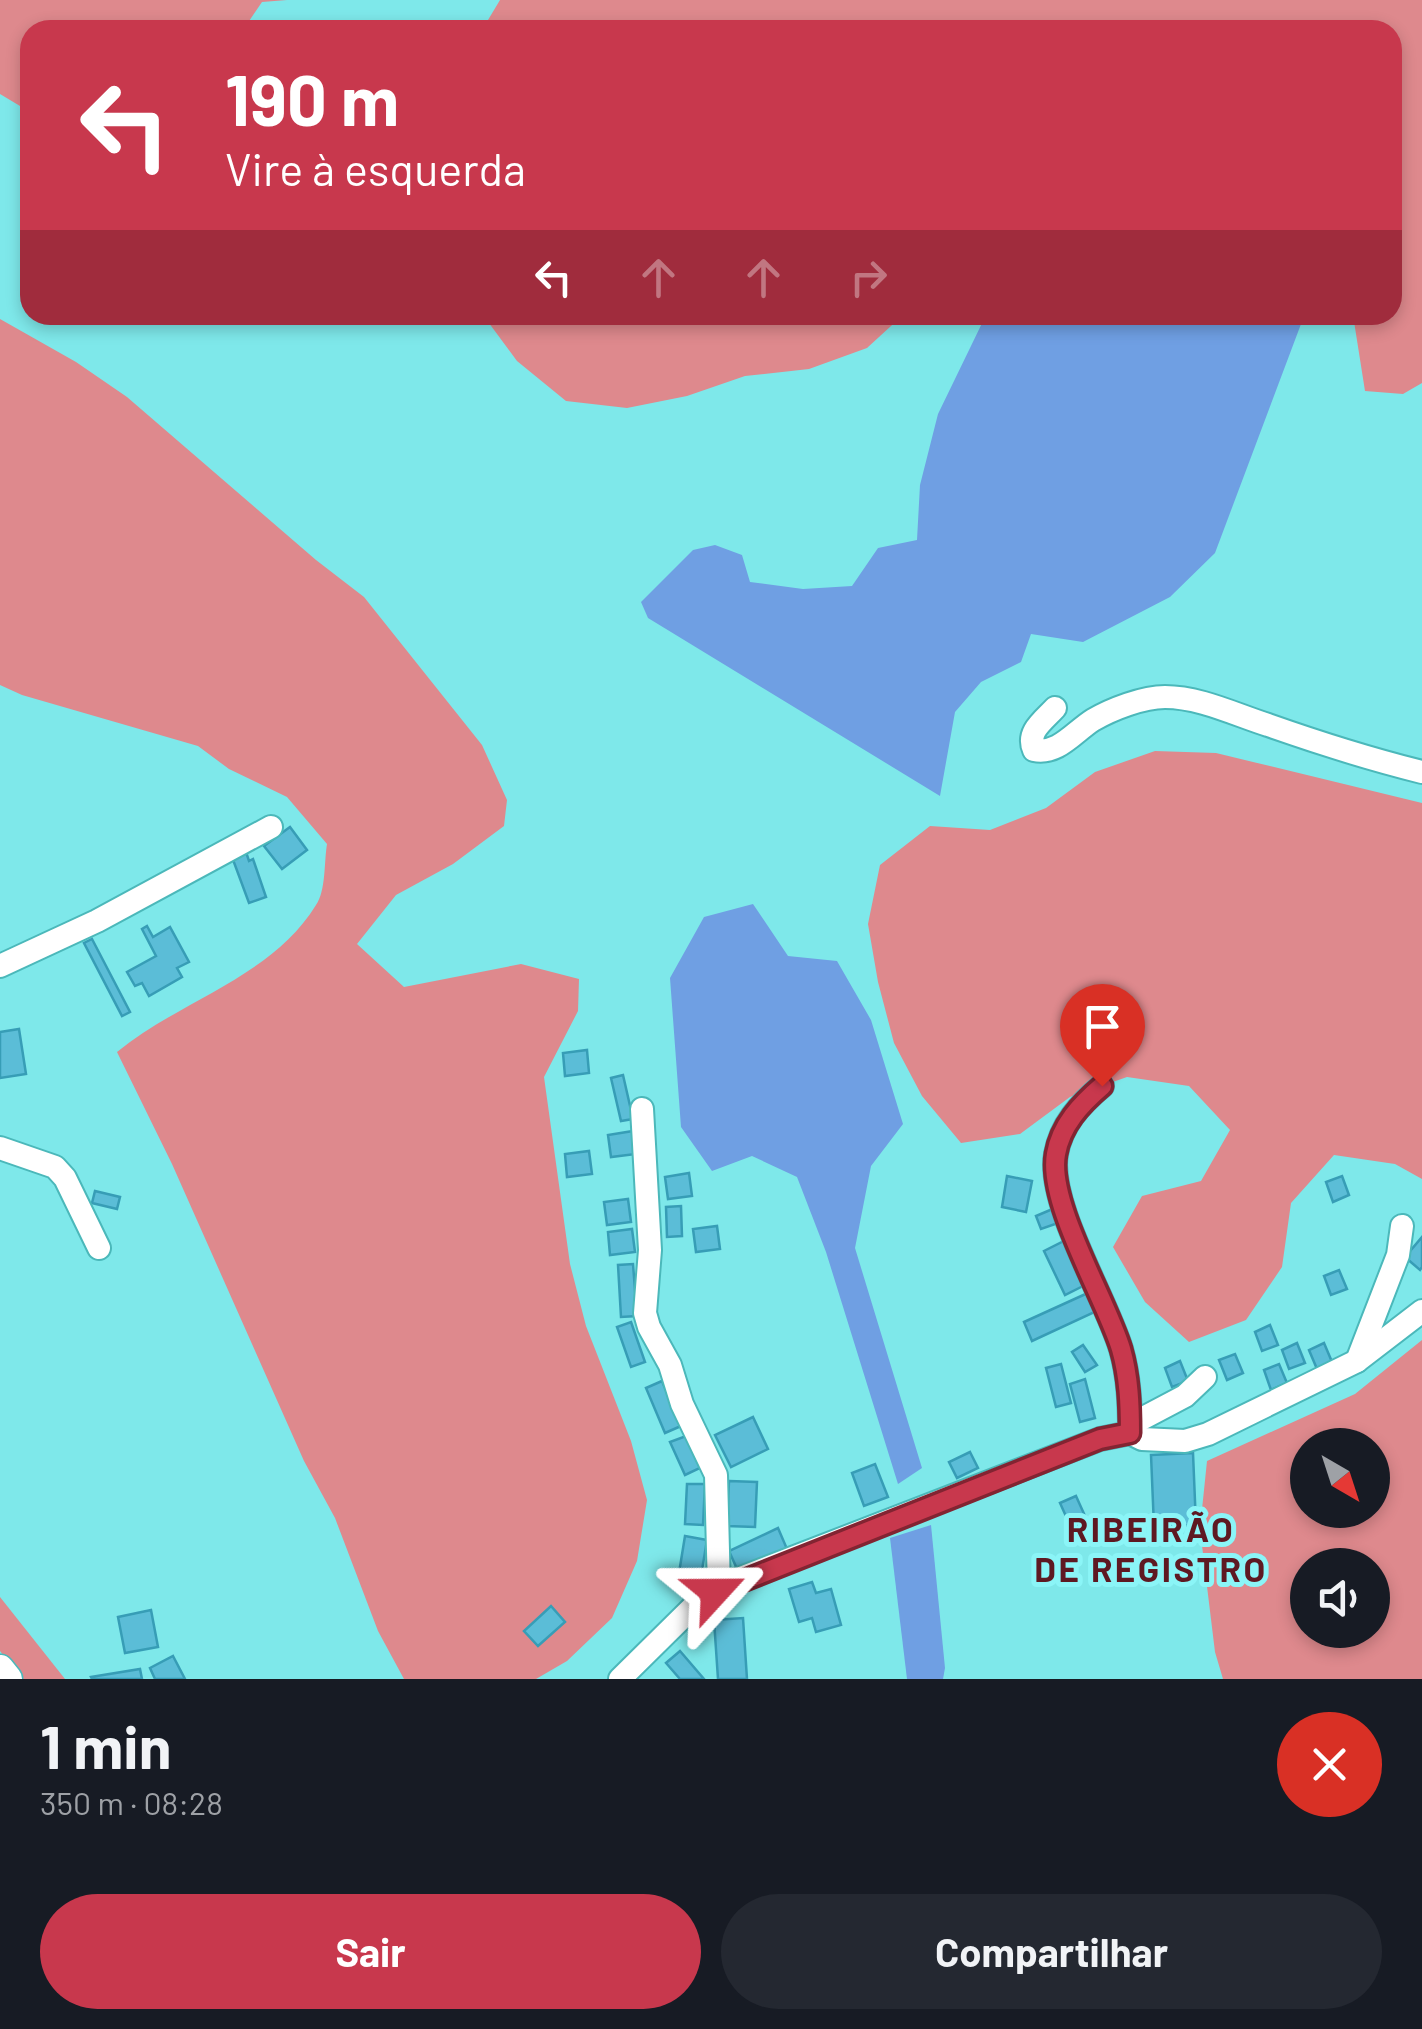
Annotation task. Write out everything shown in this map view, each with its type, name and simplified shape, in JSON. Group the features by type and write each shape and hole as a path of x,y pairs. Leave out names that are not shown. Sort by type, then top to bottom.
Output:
{"main road":[{"path":"0,1670 8,1679"}],"street":[{"path":"1055,708 1033,732 1030,742 1034,750 1055,748 1095,719 1148,699 1167,697 1212,707 1422,772"},
{"path":"0,966 97,921 271,827"},
{"path":"1102,1086 1082,1103 1066,1126 1056,1155 1056,1178 1121,1351 1130,1394 1130,1429"},
{"path":"642,1108 650,1250 645,1313 716,1475 719,1589"},
{"path":"0,1148 55,1167 65,1178 100,1248"},
{"path":"1358,1362 1398,1255 1402,1226"},
{"path":"1130,1429 1142,1439 1166,1442 1208,1434 1358,1362 1422,1311"},
{"path":"620,1679 696,1604 719,1589 1130,1429 1185,1396 1205,1377"}],"shaded area":[{"path":"0,0 287,0 262,2 250,20 20,20 20,106 0,94"},
{"path":"500,0 1422,0 1422,383 1403,394 1365,391 1355,325 1402,325 1402,20 488,20"},
{"path":"0,319 76,362 127,397 364,597 482,745 507,800 504,826 453,864 396,895 357,944 404,987 521,964 579,979 578,1011 544,1077 570,1264 586,1326 631,1441 647,1500 637,1561 612,1618 567,1661 536,1679 404,1679 378,1631 335,1518 304,1461 172,1164 117,1052 250,970 297,930 319,899 327,844 287,797 229,769 198,746 22,695 0,685"},
{"path":"490,325 892,325 867,348 809,369 745,376 687,396 627,408 566,401 517,361"},
{"path":"1155,751 1216,753 1422,803 1422,1179 1395,1164 1334,1155 1291,1203 1282,1267 1246,1320 1189,1342 1145,1302 1113,1247 1142,1196 1201,1181 1230,1130 1189,1086 1127,1077 1070,1097 1020,1134 961,1143 922,1096 894,1043 868,924 880,865 930,826 990,830 1046,808 1095,772"},
{"path":"1422,1340 1422,1679 1223,1679 1215,1652 1200,1529 1207,1461 1355,1394"},
{"path":"0,1597 65,1679 21,1679 0,1651"}],"water":[{"path":"981,325 1301,325 1215,553 1170,597 1083,642 1031,634 1021,662 981,682 955,712 940,796 648,618 641,602 693,550 715,545 742,555 750,582 803,589 852,586 878,548 917,540 920,485 938,414"},
{"path":"753,904 788,956 837,961 871,1020 903,1124 871,1166 855,1248 922,1468 898,1484 826,1252 797,1177 752,1156 712,1171 681,1127 670,978 704,917"},
{"path":"931,1525 945,1668 943,1679 907,1679 890,1538"}],"building":[{"path":"290,827 307,850 282,869 264,846"},
{"path":"246,852 249,861 253,859 266,897 249,903 232,857"},
{"path":"147,926 153,937 170,927 189,962 177,968 182,977 149,996 142,983 135,986 127,972 156,956 142,929"},
{"path":"92,939 130,1012 122,1016 84,943"},
{"path":"19,1029 26,1074 0,1078 0,1032"},
{"path":"587,1050 589,1073 565,1076 563,1053"},
{"path":"623,1075 633,1119 621,1121 611,1078"},
{"path":"633,1131 636,1154 611,1157 608,1135"},
{"path":"589,1151 592,1174 567,1177 565,1154"},
{"path":"689,1173 692,1196 668,1199 665,1177"},
{"path":"1007,1176 1032,1181 1026,1212 1002,1207"},
{"path":"1342,1176 1349,1195 1333,1202 1326,1182"},
{"path":"95,1191 120,1197 117,1209 92,1203"},
{"path":"628,1199 631,1222 607,1225 604,1202"},
{"path":"681,1206 682,1236 667,1237 666,1207"},
{"path":"1055,1208 1061,1222 1041,1229 1036,1216"},
{"path":"717,1226 720,1249 696,1252 693,1229"},
{"path":"632,1229 635,1252 610,1255 608,1232"},
{"path":"1422,1237 1422,1267 1420,1270 1405,1257"},
{"path":"1064,1241 1085,1285 1065,1295 1044,1251"},
{"path":"633,1264 637,1316 621,1317 618,1265"},
{"path":"1339,1270 1347,1289 1331,1295 1324,1276"},
{"path":"1090,1292 1099,1310 1032,1341 1024,1322"},
{"path":"631,1322 645,1362 631,1367 617,1327"},
{"path":"1270,1325 1278,1345 1262,1351 1255,1332"},
{"path":"1297,1343 1305,1363 1289,1369 1282,1350"},
{"path":"1324,1343 1332,1362 1317,1369 1309,1350"},
{"path":"1083,1345 1097,1365 1085,1372 1072,1352"},
{"path":"1235,1354 1243,1373 1227,1380 1219,1360"},
{"path":"1180,1361 1188,1381 1172,1387 1165,1368"},
{"path":"1061,1364 1071,1403 1056,1407 1046,1368"},
{"path":"1279,1364 1287,1383 1271,1390 1264,1370"},
{"path":"1085,1379 1095,1418 1080,1422 1070,1384"},
{"path":"662,1381 681,1426 665,1433 646,1388"},
{"path":"753,1417 768,1449 731,1467 715,1435"},
{"path":"686,1436 700,1468 685,1475 670,1442"},
{"path":"970,1452 978,1468 957,1478 949,1462"},
{"path":"1193,1453 1196,1525 1154,1527 1151,1455"},
{"path":"875,1464 888,1497 864,1506 852,1473"},
{"path":"729,1481 757,1482 755,1527 727,1526"},
{"path":"687,1484 705,1484 703,1525 685,1524"},
{"path":"1076,1496 1094,1536 1078,1543 1060,1503"},
{"path":"778,1528 787,1549 738,1571 729,1551"},
{"path":"685,1536 707,1540 701,1576 679,1573"},
{"path":"812,1582 816,1593 831,1589 841,1625 816,1632 812,1618 799,1622 789,1589"},
{"path":"551,1606 565,1622 538,1646 524,1631"},
{"path":"151,1610 158,1647 125,1653 118,1617"},
{"path":"743,1618 747,1679 718,1679 714,1620"},
{"path":"680,1651 704,1679 680,1679 666,1663"},
{"path":"173,1656 185,1679 155,1679 150,1668"},
{"path":"140,1669 142,1679 91,1677"}],"district":[{"name":"RIBEIRÃO DE REGISTRO","path":"1151,1548"}],"route":[{"path":"715,1592 1100,1439 1130,1433 1130,1394 1121,1351 1064,1209 1056,1178 1056,1155 1066,1126 1082,1103 1102,1086"}]}
